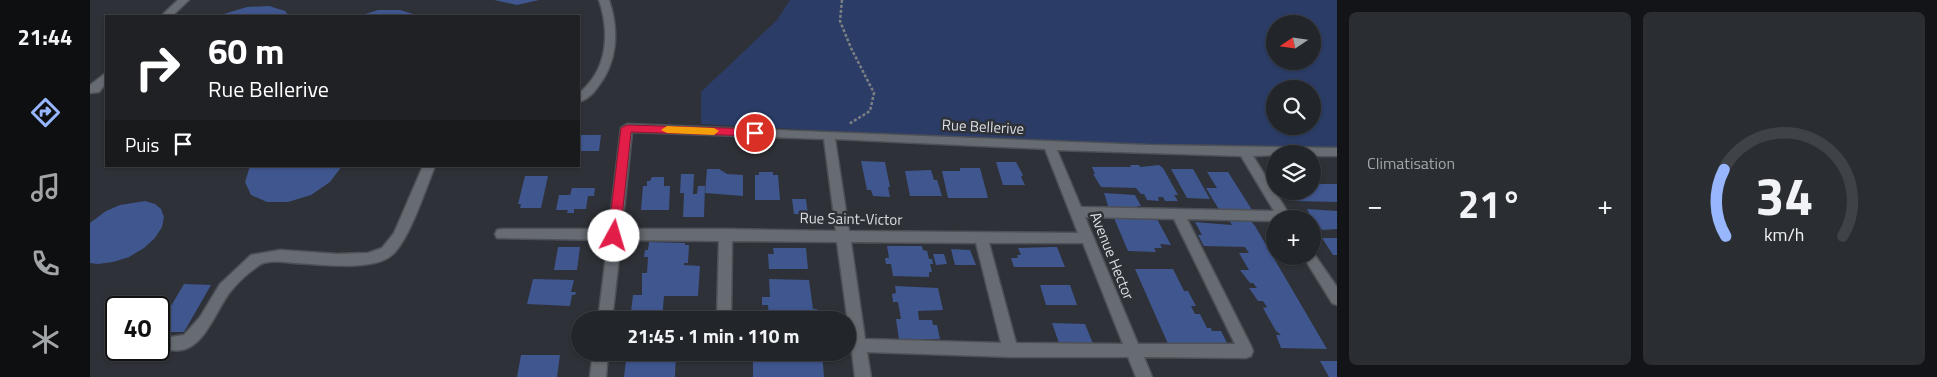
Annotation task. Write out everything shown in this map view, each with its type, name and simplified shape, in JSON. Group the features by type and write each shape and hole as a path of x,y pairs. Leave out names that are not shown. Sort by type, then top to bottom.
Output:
{"street":[{"path":"167,15 184,0"},
{"path":"580,97 586,94 600,75 610,49 609,12 604,0"},
{"path":"90,89 95,89 105,78"},
{"name":"Rue Bellerive","path":"614,236 627,128 829,135 1050,147 1244,153 1337,152"},
{"path":"829,135 844,235 851,311"},
{"name":"Avenue Hector","path":"1050,147 1144,377"},
{"path":"1244,153 1281,210"},
{"path":"170,343 188,340 205,322 225,288 256,259 280,256 337,260 369,259 387,252 399,236 430,167"},
{"path":"1077,212 1266,216"},
{"path":"856,346 1010,350 1246,351 1178,214"},
{"name":"Rue Saint-Victor","path":"502,234 614,236 726,234 1088,238"},
{"path":"724,311 726,234"},
{"path":"606,311 614,236"},
{"path":"981,238 1010,350"},
{"path":"1316,265 1337,299"},
{"path":"856,353 863,377"},
{"path":"598,377 600,361"}],"path":[{"path":"829,135 870,111 874,93 850,48 840,21 842,0"}],"shaded area":[{"path":"790,0 1337,0 1337,149 1321,149 1321,145 1266,145 1266,148 1047,143 701,124 701,92 777,20"}],"building":[{"path":"494,0 539,0 517,5"},
{"path":"269,6 285,11 288,15 220,15 247,7"},
{"path":"378,10 400,10 417,15 362,15"},
{"path":"580,135 601,135 599,151 580,151"},
{"path":"861,161 885,162 890,197 873,196 871,190 867,190"},
{"path":"996,162 1016,162 1023,175 1021,177 1025,185 1003,185"},
{"path":"1130,165 1139,165 1140,167 1159,165 1163,168 1178,195 1174,195 1178,201 1165,201 1163,197 1158,197 1159,201 1147,200 1144,194 1141,194 1136,188 1101,187 1093,174 1095,174 1092,167 1131,167"},
{"path":"250,167 341,167 330,182 311,195 288,202 267,202 251,195 245,182"},
{"path":"960,168 980,168 988,198 948,198 942,171 960,171"},
{"path":"707,169 719,169 727,174 743,175 743,196 705,193"},
{"path":"1171,169 1193,169 1210,199 1187,198"},
{"path":"931,170 934,180 937,180 942,196 910,196 905,171"},
{"path":"759,172 773,172 773,175 778,175 780,200 755,200 755,175 759,175"},
{"path":"1207,172 1228,172 1254,213 1221,213 1206,188 1217,188"},
{"path":"681,174 694,174 693,194 697,194 698,186 705,186 704,217 683,217 684,193 680,193"},
{"path":"525,176 548,176 541,208 520,208 521,204 518,204"},
{"path":"652,177 664,177 664,186 670,186 669,210 641,210 643,186 647,186 647,181 650,181"},
{"path":"1321,184 1337,184 1337,202 1295,201 1321,200"},
{"path":"572,188 595,188 594,196 588,196 586,209 574,209 574,213 567,213 568,210 556,210 559,195 570,195"},
{"path":"1104,193 1135,195 1141,206 1137,206 1139,210 1109,209"},
{"path":"792,199 806,199 808,215 794,214"},
{"path":"145,201 155,204 161,209 164,217 162,227 155,238 144,248 129,257 113,262 90,263 90,223 106,211 120,205"},
{"path":"1307,209 1337,211 1337,229 1322,230 1321,210"},
{"path":"1114,218 1157,219 1171,245 1160,244 1162,248 1154,248 1156,252 1128,251"},
{"path":"1229,220 1250,220 1255,226 1266,245 1266,265 1278,265 1327,349 1281,348 1276,335 1281,335 1276,331 1263,308 1267,307 1263,301 1258,301 1249,288 1257,288 1253,283 1250,283 1240,270 1249,270 1239,253 1249,253 1245,247 1204,246 1198,235 1202,235 1195,222 1232,225"},
{"path":"1322,238 1337,238 1337,255 1333,255"},
{"path":"649,242 685,243 685,245 689,245 688,263 684,263 684,265 700,266 698,296 664,296 663,311 631,311 633,295 642,295 642,273 647,273 648,257 644,257 645,250 648,250"},
{"path":"887,246 922,246 923,250 927,251 929,259 932,259 933,264 930,264 932,272 929,272 929,277 893,276 891,264 886,264 885,258 889,258"},
{"path":"558,247 580,247 577,270 554,270"},
{"path":"1057,247 1065,267 1014,267 1011,258 1018,258 1017,255 1021,255 1018,248"},
{"path":"773,248 806,248 808,269 769,269 768,254 774,254"},
{"path":"951,249 970,250 976,265 955,265"},
{"path":"933,254 944,254 947,264 936,265"},
{"path":"1135,269 1173,269 1184,291 1188,291 1196,306 1191,306 1195,314 1200,314 1207,328 1211,328 1212,331 1221,331 1229,347 1169,346"},
{"path":"533,279 574,280 571,292 576,292 575,295 572,295 570,306 527,304"},
{"path":"769,279 809,280 813,309 817,309 817,311 768,311 768,305 762,305 762,297 770,297"},
{"path":"184,284 211,285 184,332 170,332 170,308"},
{"path":"1040,285 1070,285 1077,305 1046,305"},
{"path":"895,286 938,288 943,310 918,311 919,320 932,320 933,325 937,325 940,339 899,340 896,319 901,319 898,302 893,302 892,294 896,293"},
{"path":"1052,323 1085,324 1094,346 1060,346"},
{"path":"521,355 560,355 557,377 517,377"},
{"path":"626,361 676,361 675,377 624,377"},
{"path":"753,361 823,361 824,377 753,377"},
{"path":"1320,361 1337,361 1337,377 1329,377"}],"slow traffic":[{"path":"667,130 714,131"}],"route":[{"path":"614,236 627,128 755,133"}]}
